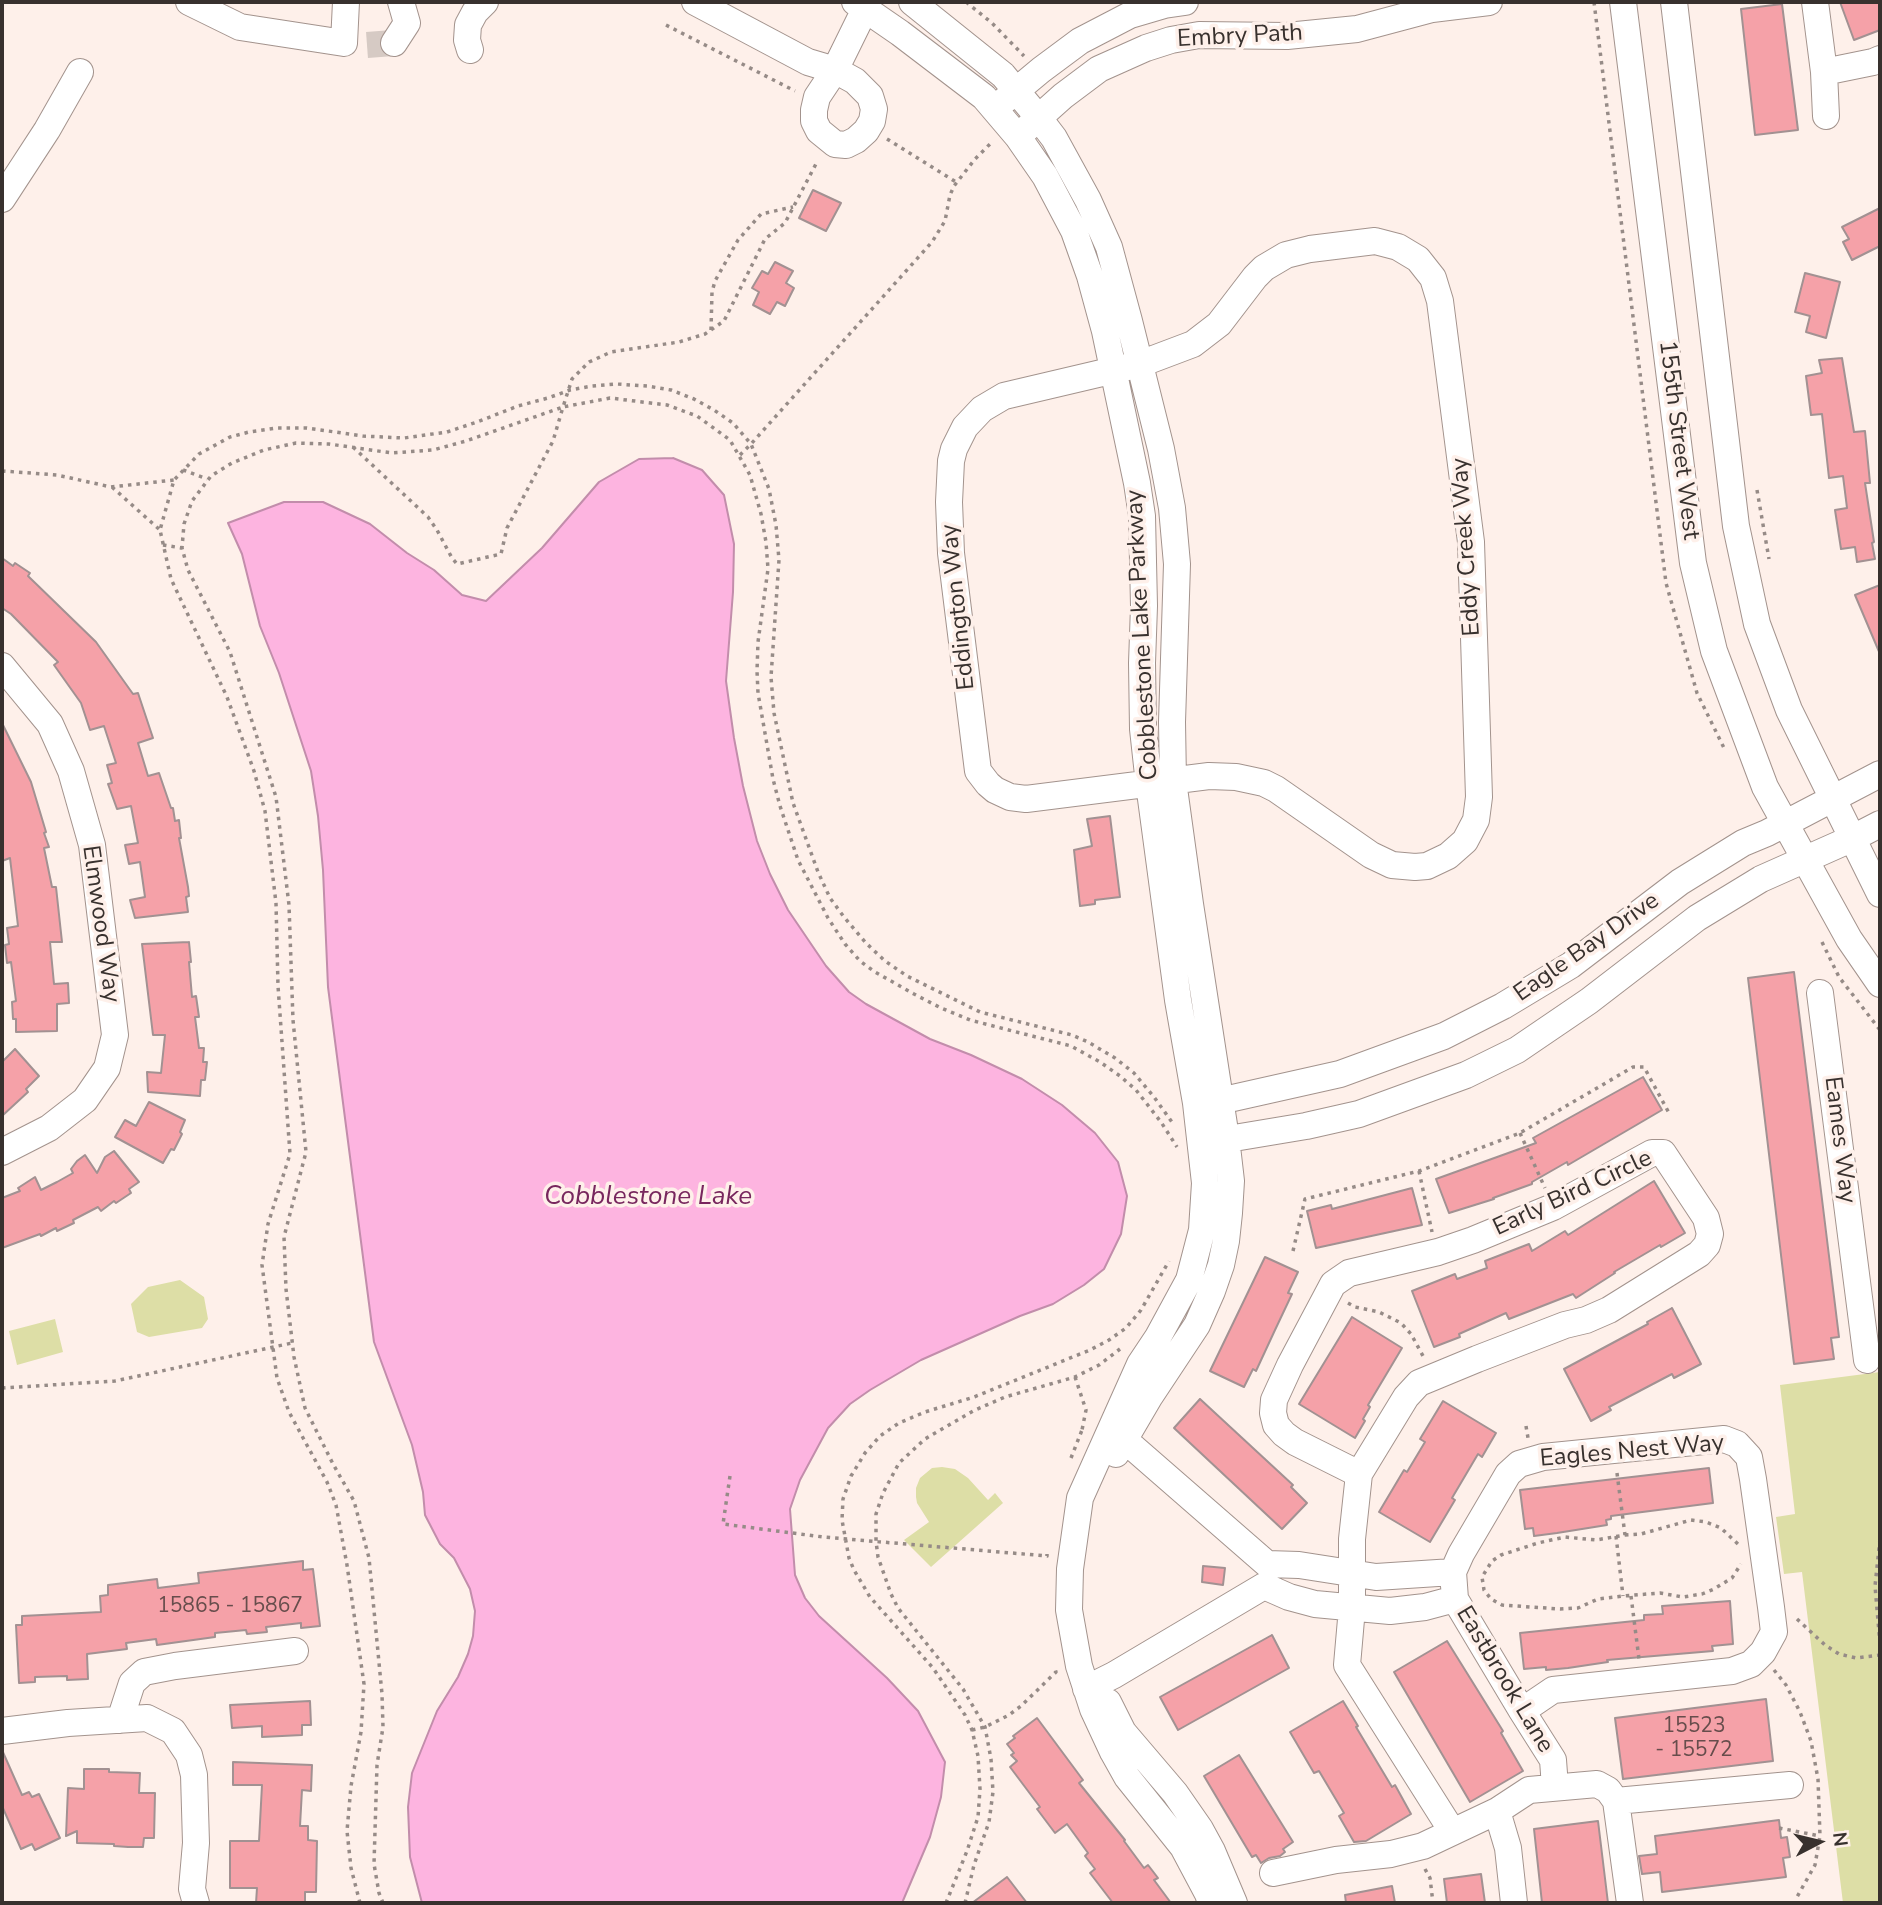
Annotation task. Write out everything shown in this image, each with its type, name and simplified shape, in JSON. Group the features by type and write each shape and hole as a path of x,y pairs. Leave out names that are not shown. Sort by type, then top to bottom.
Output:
{"street":[{"path":"190,2 240,27 355,44 346,2"},
{"path":"394,43 407,23 401,2"},
{"path":"470,50 467,40 468,25 474,12 485,2"},
{"path":"695,2 808,62 835,70 860,5"},
{"name":"Cobblestone Lake Parkway","path":"912,2 1003,75 1038,117 1054,138 1109,247 1161,449 1175,533 1177,564 1172,696 1161,782"},
{"path":"1196,2 1199,35"},
{"name":"Embry Path","path":"1006,138 1038,117 1099,69 1171,40 1199,35 1287,36 1357,29 1432,9 1489,2"},
{"name":"155th Street West","path":"1623,2 1693,563 1714,651 1765,787 1849,939 1880,984"},
{"name":"155th Street West","path":"1674,2 1736,526 1757,624 1789,710 1880,894"},
{"path":"1815,2 1824,72 1826,116"},
{"path":"1171,3 1171,40"},
{"name":"Embry Path","path":"995,110 1080,40 1130,15 1171,3"},
{"name":"Cobblestone Lake Parkway","path":"860,5 984,97 995,110 1006,138 1045,176 1074,231 1090,276 1130,448 1142,516 1143,716 1190,904 1208,1101 1202,1145 1205,1183 1202,1230 1197,1254 1200,1286 1197,1325 1108,1434 1080,1499 1070,1569 1069,1610 1079,1666 1108,1702 1123,1732 1175,1793 1211,1903"},
{"path":"1824,72 1880,59"},
{"path":"2,199 47,130 80,72"},
{"name":"Eddy Creek Way","path":"1114,370 1140,365 1178,351 1207,335 1219,324 1255,277 1264,268 1286,255 1363,242 1387,243 1398,247 1418,259 1437,289 1470,525 1479,808 1472,831 1457,849 1427,866 1392,865 1371,855 1264,783 1223,776 1161,782"},
{"name":"Eddington Way","path":"1114,370 1004,396 992,401 972,417 959,438 951,461 951,553 978,771 988,784 1002,794 1026,799 1161,782"},
{"name":"Elmwood Way","path":"2,666 50,724 71,771 92,845 115,1035 107,1068 85,1100 49,1128 2,1152"},
{"name":"Eagle Bay Drive","path":"1208,1101 1340,1074 1444,1036 1503,1006 1571,965 1680,882 1743,843 1880,774"},
{"name":"Eagle Bay Drive","path":"1202,1145 1359,1114 1466,1075 1517,1050 1589,1001 1697,918 1761,879 1880,824"},
{"name":"Eames Way","path":"1820,993 1869,1286 1867,1360"},
{"name":"Early Bird Circle","path":"1359,1474 1283,1434 1276,1425 1273,1413 1279,1388 1333,1284 1349,1273 1438,1252 1473,1240 1553,1207 1651,1153 1663,1153 1706,1218 1710,1234 1707,1245 1699,1254 1609,1310 1419,1383 1406,1397 1359,1474 1352,1527 1352,1608 1347,1665 1452,1831"},
{"path":"1108,1434 1135,1449 1289,1597 1315,1604 1390,1611 1459,1606"},
{"name":"Eagles Nest Way","path":"1453,1573 1490,1503 1508,1474 1519,1464 1543,1457 1724,1439 1737,1444 1749,1457 1773,1632 1763,1652 1751,1664 1732,1671 1553,1690 1522,1711"},
{"path":"1093,1686 1265,1575 1299,1564 1376,1577 1453,1573"},
{"name":"Eastbrook Lane","path":"1453,1573 1459,1606 1553,1760 1555,1787"},
{"path":"120,1720 132,1683 144,1672 295,1651"},
{"path":"2,1731 147,1718 173,1731 189,1755 194,1775 196,1843 192,1889 196,1903"},
{"path":"1273,1873 1336,1860 1391,1854 1423,1846 1496,1811 1529,1790 1597,1784 1608,1790 1616,1801 1630,1903"},
{"path":"1616,1801 1790,1785"},
{"path":"1496,1811 1508,1849 1514,1903"},
{"name":"Cobblestone Lake Parkway","path":"1190,1836 1217,1863 1234,1903"}],"path":[{"path":"966,2 992,23 1023,57 1033,48"},
{"path":"1594,2 1597,29"},
{"path":"666,25 804,96"},
{"path":"880,135 957,182"},
{"path":"740,455 932,242 946,221 950,195 975,159 1006,138"},
{"path":"353,447 428,517 457,564 501,554 507,528 553,441 572,379 589,362 611,352 679,342 705,334 723,321 765,239 785,223 821,154"},
{"path":"710,330 715,281 738,240 761,214 793,208"},
{"path":"360,1903 351,1868 347,1831 351,1786 361,1732 364,1684 347,1565 336,1505 327,1482 289,1412 277,1378 262,1265 268,1224 290,1154 278,986 276,903 265,811 254,771 227,696 171,579 160,530 174,480 199,454 230,437 277,428 307,428 363,436 404,438 447,432 570,390 616,384 671,390 694,399 733,423 751,444 769,489 776,525 778,575 771,677 778,732 793,803 830,898 866,943 885,961 907,976 980,1012 1072,1035 1115,1058 1134,1073 1177,1129"},
{"path":"383,1903 374,1864 377,1766 383,1727 382,1694 369,1558 354,1501 332,1464 305,1408 292,1343 286,1289 284,1237 306,1152 293,1020 289,905 276,797 230,653 188,570 182,548 187,513 196,493 211,476 232,463 264,450 296,443 329,444 392,453 433,450 563,407 610,398 667,405 697,416 730,440 750,475 756,495 766,542 768,569 757,651 758,693 767,749 780,806 798,860 828,918 845,944 860,961 875,972 940,1007 970,1020 1071,1046 1100,1062 1136,1090 1173,1139 1202,1145"},
{"path":"183,470 208,480"},
{"path":"2,471 57,475 111,487 174,480"},
{"path":"1756,482 1770,566"},
{"path":"111,487 160,530"},
{"path":"163,545 182,548"},
{"path":"1293,1251 1305,1199 1419,1171 1520,1133 1633,1067 1644,1067 1669,1113"},
{"path":"1520,1133 1548,1196"},
{"path":"1419,1171 1434,1240"},
{"path":"946,1903 978,1817 978,1756 972,1730 933,1668 860,1582 849,1558 844,1538 843,1499 851,1476 865,1454 880,1436 911,1417 974,1397 1090,1350 1126,1328 1157,1284 1171,1253"},
{"path":"1329,1291 1355,1307 1379,1312 1401,1324 1411,1334 1421,1352 1430,1378"},
{"path":"2,1388 116,1381 292,1343"},
{"path":"965,1903 974,1865 989,1822 993,1792 985,1727 957,1681 898,1608 884,1579 878,1557 876,1514 883,1493 899,1463 916,1446 973,1411 1005,1397 1075,1377 1099,1365 1124,1346"},
{"path":"1067,1467 1082,1430 1086,1410 1075,1377"},
{"path":"1082,1430 1108,1434"},
{"path":"1615,1450 1625,1535"},
{"path":"730,1476 723,1524 1047,1556 1049,1544"},
{"path":"1681,1521 1698,1521 1721,1528 1740,1547 1741,1565 1732,1578 1702,1594 1683,1597 1660,1593 1623,1596 1598,1599 1578,1608 1502,1605 1491,1599 1484,1590 1482,1577 1492,1561 1501,1555 1565,1537 1596,1540 1625,1535 1641,1534 1681,1521"},
{"path":"1616,1536 1623,1596"},
{"path":"1880,1539 1875,1586 1880,1644"},
{"path":"1631,1596 1639,1659"},
{"path":"1459,1606 1491,1599"},
{"path":"1795,1617 1825,1645 1839,1654 1856,1658 1880,1655"},
{"path":"972,1730 985,1727 1009,1715 1056,1672"},
{"path":"1779,1828 1821,1836"},
{"path":"1424,1868 1430,1878 1433,1903"}],"green space":[{"path":"180,1280 204,1297 208,1319 202,1328 149,1337 137,1332 131,1304 148,1287"},
{"path":"55,1319 63,1352 17,1365 9,1331"},
{"path":"1880,1372 1880,1903 1843,1903 1802,1572 1784,1574 1776,1517 1795,1514 1780,1385"},
{"path":"932,1468 955,1469 968,1478 988,1500 995,1493 1003,1503 931,1567 904,1540 929,1522 917,1503 916,1488 920,1478"}],"water":[{"name":"Cobblestone Lake","path":"673,458 702,470 724,495 734,544 726,681 734,738 757,841 788,910 826,966 849,992 930,1039 1022,1079 1062,1105 1095,1133 1118,1162 1127,1196 1121,1234 1104,1269 1084,1285 1053,1304 921,1360 850,1404 828,1428 800,1480 790,1509 795,1575 805,1598 819,1616 887,1678 918,1711 945,1762 941,1797 930,1837 902,1903 422,1903 410,1857 408,1807 412,1773 437,1711 458,1677 468,1654 475,1611 470,1589 454,1558 440,1544 425,1515 423,1492 412,1445 374,1342 328,987 323,870 311,771 279,673 260,626 242,554 228,523 284,502 323,502 370,524 434,570 462,595 486,601 542,548 599,482 639,459"}],"building":[{"path":"1840,2 1880,2 1880,30 1854,40"},
{"path":"1782,4 1798,130 1755,135 1741,9"},
{"path":"813,190 841,203 826,231 799,218"},
{"path":"1880,208 1880,246 1852,260 1843,242 1849,239 1842,227"},
{"path":"775,262 793,271 786,283 794,288 785,306 777,302 770,314 753,305 759,292 752,288 762,271 768,274"},
{"path":"1805,273 1840,282 1826,338 1806,332 1810,316 1795,312"},
{"path":"1842,358 1854,432 1865,431 1870,483 1865,483 1875,559 1857,562 1855,547 1841,549 1835,510 1847,508 1843,476 1829,478 1822,414 1811,415 1806,376 1822,373 1819,360"},
{"path":"2,558 30,573 28,576 96,642 133,694 138,693 153,738 138,743 148,776 159,773 173,808 175,821 179,820 179,838 189,896 186,897 188,912 135,918 130,900 145,897 140,862 129,864 125,845 138,843 131,806 117,809 108,784 112,783 107,765 116,763 104,726 90,730 81,703 54,665 58,662 2,608"},
{"path":"1880,585 1880,654 1855,595"},
{"path":"2,723 31,782 49,847 44,848 52,887 56,887 62,942 50,942 54,984 68,983 69,1003 57,1004 57,1031 16,1032 16,1019 13,1019 12,1002 16,1001 11,962 7,963 5,945 9,944 7,928 18,926 10,858 2,861"},
{"path":"1110,816 1120,897 1095,900 1095,904 1080,906 1074,850 1092,846 1087,819"},
{"path":"189,942 192,997 196,996 199,1017 195,1017 199,1048 204,1048 203,1062 207,1062 205,1080 201,1080 200,1096 148,1092 147,1072 161,1073 165,1035 153,1035 142,944"},
{"path":"1794,972 1839,1337 1831,1338 1834,1359 1794,1364 1748,978"},
{"path":"15,1049 39,1076 26,1089 28,1092 2,1116 2,1062"},
{"path":"1643,1077 1662,1110 1532,1184 1449,1213 1436,1179 1536,1143 1533,1138"},
{"path":"149,1102 185,1120 174,1150 171,1149 163,1163 115,1137 125,1120 136,1126"},
{"path":"114,1151 139,1182 129,1189 131,1193 101,1211 98,1207 57,1231 56,1228 41,1236 40,1234 2,1248 2,1198 20,1191 18,1188 35,1177 41,1190 57,1182 73,1173 71,1169 85,1155 97,1173 105,1157"},
{"path":"1654,1181 1685,1233 1614,1272 1576,1298 1573,1294 1509,1319 1506,1313 1434,1347 1412,1291 1455,1274 1457,1279 1487,1268 1485,1261 1529,1244 1532,1251 1565,1231 1568,1235"},
{"path":"1412,1188 1422,1225 1316,1248 1307,1211 1331,1205 1332,1209"},
{"path":"1265,1257 1298,1272 1288,1293 1292,1294 1256,1371 1253,1369 1244,1387 1210,1371"},
{"path":"1672,1308 1701,1364 1674,1378 1672,1374 1609,1407 1611,1410 1591,1421 1564,1369 1648,1324 1647,1322"},
{"path":"1352,1317 1402,1348 1368,1405 1370,1407 1363,1419 1365,1421 1355,1438 1299,1404"},
{"path":"1200,1399 1293,1485 1291,1487 1307,1503 1282,1529 1174,1428"},
{"path":"1443,1401 1496,1433 1482,1457 1478,1454 1430,1542 1379,1512 1404,1470 1407,1472 1425,1442 1420,1439"},
{"path":"1709,1468 1713,1503 1611,1516 1611,1519 1606,1520 1607,1525 1557,1533 1534,1536 1533,1528 1525,1529 1520,1490"},
{"path":"303,1561 303,1570 313,1569 320,1626 301,1628 301,1623 266,1627 267,1632 247,1634 246,1630 215,1633 215,1637 157,1645 156,1639 126,1643 127,1649 87,1654 88,1679 67,1680 67,1676 35,1677 35,1682 19,1683 16,1625 22,1625 22,1616 101,1612 100,1596 108,1595 108,1585 157,1579 158,1588 199,1583 198,1573"},
{"path":"1203,1566 1225,1568 1223,1585 1202,1582"},
{"path":"1730,1601 1733,1644 1712,1646 1713,1651 1607,1660 1608,1662 1568,1668 1524,1669 1520,1633 1644,1620 1644,1615 1663,1614 1662,1606"},
{"path":"1272,1635 1289,1668 1178,1730 1160,1697"},
{"path":"1447,1641 1503,1731 1501,1733 1523,1771 1470,1802 1394,1672"},
{"path":"1766,1699 1773,1761 1623,1779 1615,1718"},
{"path":"310,1701 311,1725 302,1725 302,1735 262,1737 262,1726 232,1728 230,1705"},
{"path":"1343,1701 1392,1787 1395,1785 1411,1814 1366,1841 1354,1842 1339,1816 1344,1813 1319,1771 1314,1773 1290,1732"},
{"path":"1037,1718 1083,1780 1079,1783 1144,1868 1148,1865 1158,1878 1154,1880 1171,1903 1113,1903 1090,1873 1095,1869 1085,1856 1088,1853 1067,1824 1055,1833 1037,1809 1040,1807 1010,1767 1017,1761 1011,1755 1014,1753 1007,1744 1015,1738 1013,1736"},
{"path":"2,1750 22,1795 29,1792 32,1797 39,1794 60,1838 35,1850 32,1844 21,1849 2,1806"},
{"path":"1239,1755 1293,1842 1283,1849 1285,1852 1280,1856 1261,1863 1256,1855 1252,1857 1204,1776"},
{"path":"233,1762 312,1765 311,1791 302,1790 300,1826 308,1826 308,1840 317,1841 316,1892 305,1892 305,1903 256,1903 257,1888 230,1888 230,1841 259,1841 262,1785 233,1785"},
{"path":"84,1769 140,1773 139,1793 155,1793 154,1838 144,1838 143,1847 128,1847 77,1843 77,1831 66,1836 68,1788 84,1789"},
{"path":"1779,1820 1781,1838 1787,1837 1790,1857 1783,1858 1786,1877 1662,1892 1660,1872 1642,1874 1639,1856 1657,1854 1655,1836"},
{"path":"1598,1821 1608,1903 1542,1903 1534,1829"},
{"path":"1481,1874 1485,1903 1447,1903 1444,1879"},
{"path":"1007,1877 1027,1903 972,1903"},
{"path":"1392,1886 1395,1903 1346,1903 1345,1895"}],"tunnel":[{"path":"367,45 394,43"}]}
